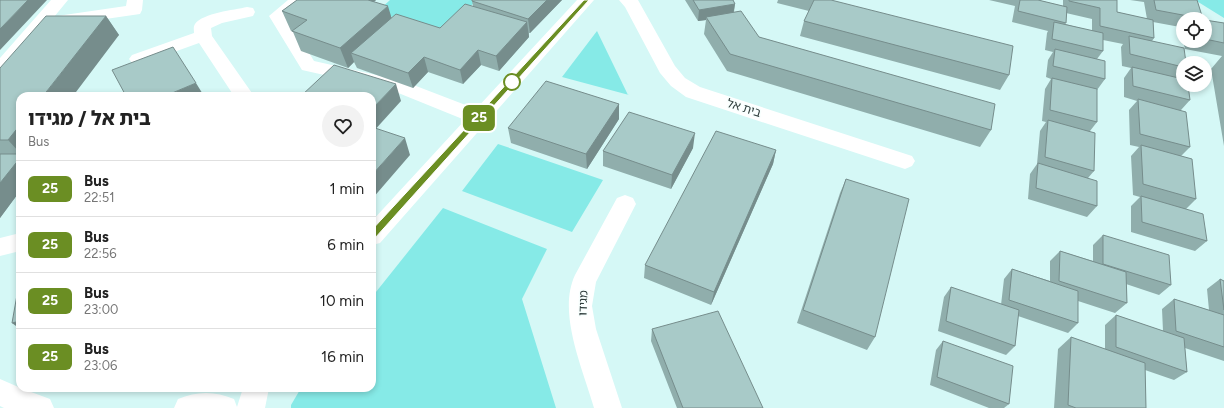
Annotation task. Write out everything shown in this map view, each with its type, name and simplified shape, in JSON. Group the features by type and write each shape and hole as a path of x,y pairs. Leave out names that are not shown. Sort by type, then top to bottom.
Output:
{"street":[{"path":"0,70 60,0"},
{"path":"39,24 134,10 135,0"},
{"path":"298,0 278,16 308,66 396,85 479,118"},
{"path":"376,232 586,0"},
{"name":"בית אל","path":"627,0 632,4 667,69 678,82 693,92 905,161"},
{"path":"241,92 203,36 202,26 216,19 247,12"},
{"path":"138,59 203,36"},
{"name":"מגידו","path":"608,408 583,329 580,306 584,282 625,204"},
{"path":"0,247 16,243"},
{"path":"187,408 207,392"},
{"path":"251,408 255,392"},
{"path":"187,408 204,405 224,408"}],"shaded area":[{"path":"390,0 477,0 443,33 377,12"},
{"path":"1195,0 1224,0 1224,18"},
{"path":"597,31 628,95 562,77"},
{"path":"498,144 603,180 572,232 462,191"},
{"path":"443,208 547,249 522,299 556,408 291,408 291,405 299,392 376,392 376,292"}],"building":[{"path":"0,0 28,0 0,29"},
{"path":"297,0 368,0 388,6 340,48 292,31 307,20 282,11"},
{"path":"472,0 547,0 528,19"},
{"path":"693,0 733,0 735,4 699,10"},
{"path":"814,0 831,0 1013,46 1009,75 804,21"},
{"path":"1020,0 1038,0 1067,7 1066,23 1018,11"},
{"path":"1069,0 1117,0 1117,12 1153,20 1154,38 1100,26 1100,8"},
{"path":"1154,0 1197,0 1201,12 1176,12 1176,14 1156,10"},
{"path":"465,4 527,22 496,56 478,50 460,70 424,57 408,73 351,53 396,14 440,28"},
{"path":"741,11 759,37 995,104 991,130 730,54 706,17"},
{"path":"46,16 106,16 46,92 16,92 16,130 8,140 0,140 0,68"},
{"path":"1212,21 1224,23 1224,43 1212,40"},
{"path":"1054,22 1103,33 1103,51 1052,39"},
{"path":"1129,36 1176,46 1176,48 1184,48 1185,56 1176,56 1176,65 1130,54"},
{"path":"173,47 196,83 175,92 124,92 112,70"},
{"path":"1055,49 1105,61 1105,79 1053,66"},
{"path":"334,65 396,84 376,105 376,92 305,92"},
{"path":"1132,67 1176,77 1176,92 1189,92 1190,100 1133,86"},
{"path":"1052,78 1097,89 1097,122 1050,110"},
{"path":"546,81 619,104 586,154 508,128"},
{"path":"1138,99 1186,112 1190,147 1140,134"},
{"path":"629,112 695,133 672,175 603,151"},
{"path":"1048,120 1095,133 1094,171 1045,157"},
{"path":"376,128 405,138 376,171"},
{"path":"716,131 776,150 714,292 645,265"},
{"path":"1141,145 1192,159 1196,199 1143,184"},
{"path":"0,154 16,154 16,163 0,183"},
{"path":"1038,163 1097,181 1097,206 1036,188"},
{"path":"846,179 909,199 875,337 803,310"},
{"path":"1141,196 1203,214 1207,241 1142,222"},
{"path":"1103,235 1169,255 1171,285 1103,264"},
{"path":"1060,251 1126,272 1127,303 1059,281"},
{"path":"1012,269 1078,291 1078,323 1009,300"},
{"path":"1220,279 1224,281 1224,310"},
{"path":"951,287 1019,310 1015,346 946,321"},
{"path":"1174,299 1224,315 1224,347 1176,331"},
{"path":"16,300 16,322 12,323"},
{"path":"718,311 763,408 683,408 652,329"},
{"path":"1116,315 1184,338 1187,372 1116,347"},
{"path":"1071,337 1145,363 1146,408 1076,408 1068,405"},
{"path":"943,341 1013,366 1009,404 937,377"}],"bus line":[{"name":"25","path":"376,232 586,0"}]}
